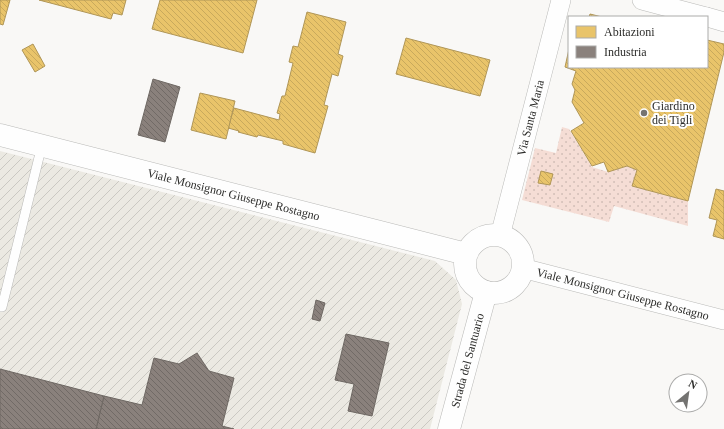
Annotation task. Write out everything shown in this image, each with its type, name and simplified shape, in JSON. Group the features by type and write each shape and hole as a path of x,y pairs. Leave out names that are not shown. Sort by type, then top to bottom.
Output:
{"street":[{"name":"Via Santa Maria","path":"500,236 561,0"},
{"path":"642,0 702,16"},
{"path":"708,18 724,22"},
{"name":"Viale Monsignor Giuseppe Rostagno","path":"0,135 466,254"},
{"path":"492,235 500,236 515,244 520,252 522,268 519,278 513,285 496,293 486,292 478,288 466,273 466,254 470,247 480,239 492,235"},
{"name":"Viale Monsignor Giuseppe Rostagno","path":"522,268 724,320"},
{"name":"Strada del Santuario","path":"449,429 486,292"}],"lane":[{"path":"0,307 2,307 42,145"}],"shaded area":[{"path":"562,127 569,129 592,167 608,172 627,166 637,170 632,186 688,201 688,226 614,206 609,222 522,200 535,148 556,153"},
{"path":"0,151 435,261 456,280 462,304 430,429 0,429"}],"building: Abitazioni":[{"path":"0,0 10,0 3,25 0,24"},
{"path":"39,0 126,0 122,15 113,13 111,19"},
{"path":"160,0 257,0 243,53 152,29"},
{"path":"307,12 346,22 338,54 343,56 338,76 332,74 324,105 328,106 315,153 283,144 283,141 258,135 257,137 228,128 234,108 279,120 280,114 277,113 282,96 285,96 293,63 289,62 293,46 298,47"},
{"path":"406,38 490,60 480,96 396,74"},
{"name":"Giardino dei Tigli","path":"708,40 724,44 724,52 688,201 632,186 637,170 627,166 608,172 604,162 592,166 571,131 584,123 572,102 575,90 572,84 576,71 565,67 568,54 568,68 708,68"},
{"path":"33,44 45,66 35,72 22,50"},
{"path":"200,93 235,101 226,139 191,130"},
{"path":"541,171 553,174 550,185 538,183"},
{"path":"716,189 724,191 724,239 713,236 717,220 709,218"}],"building: Industria":[{"path":"153,79 180,87 165,142 138,135"},
{"path":"316,300 325,303 320,321 312,319"},
{"path":"346,334 389,343 372,416 348,411 354,384 335,380"},
{"path":"197,353 209,371 234,378 222,426 234,429 96,429 104,396 142,405 154,358 179,364"},
{"path":"0,369 104,396 96,429 0,429"}],"place":[{"name":"Giardino dei Tigli","path":"644,113"}]}
